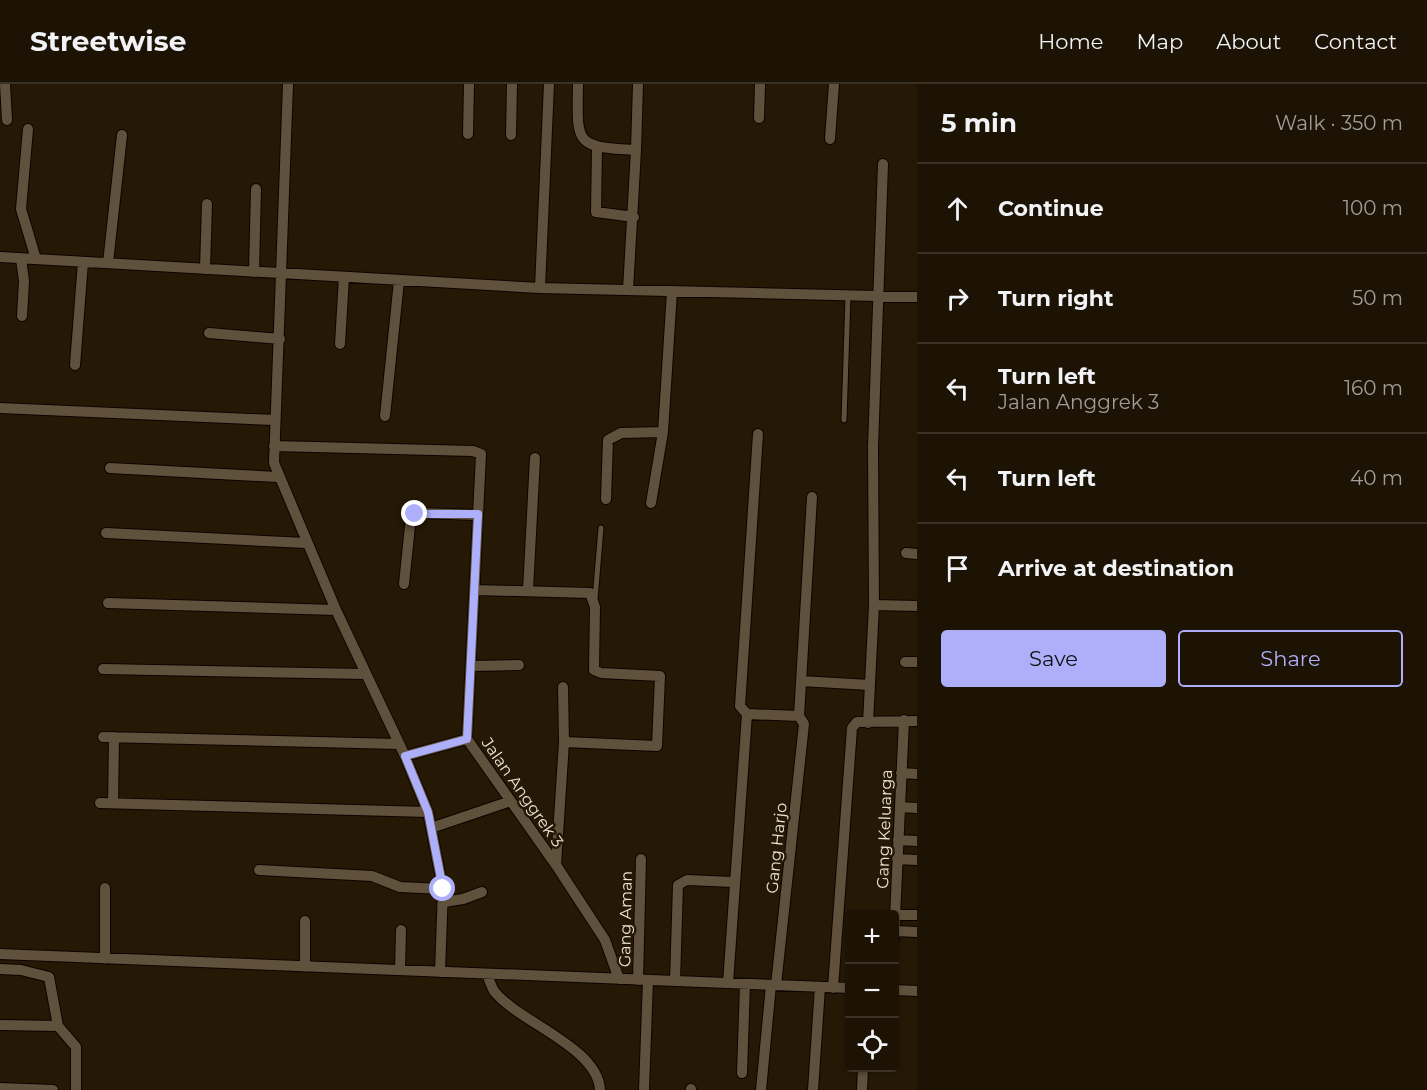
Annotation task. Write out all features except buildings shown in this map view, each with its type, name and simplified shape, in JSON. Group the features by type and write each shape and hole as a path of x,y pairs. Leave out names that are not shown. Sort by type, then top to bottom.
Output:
{"street":[{"path":"5,84 6,120"},
{"path":"288,84 280,339 273,459 277,477 365,674 405,756 428,812 444,902 440,972"},
{"path":"468,134 469,84"},
{"path":"510,135 512,84"},
{"path":"540,288 549,84"},
{"path":"579,84 579,133 582,138 597,148 636,150"},
{"path":"628,290 634,217 638,84"},
{"path":"759,118 760,84"},
{"path":"830,139 834,84"},
{"path":"22,316 28,259 21,209 28,129"},
{"path":"108,263 122,135"},
{"path":"597,148 596,212 634,217"},
{"path":"868,723 874,605 873,447 883,164"},
{"path":"254,272 256,189"},
{"path":"205,269 207,204"},
{"path":"0,257 540,288 917,297"},
{"path":"75,365 83,262"},
{"path":"340,344 344,277"},
{"path":"385,416 399,281"},
{"path":"651,503 663,432 672,291"},
{"path":"210,333 280,339"},
{"path":"0,408 274,420"},
{"path":"606,499 608,440 621,433 663,432"},
{"path":"758,434 741,709 747,714 799,716"},
{"name":"Jalan Anggrek 3","path":"274,446 477,452 482,457 467,739 556,865 608,946 619,979"},
{"path":"528,591 535,458"},
{"path":"110,468 277,477"},
{"name":"Gang Harjo","path":"761,1090 804,724 799,716 812,497"},
{"path":"404,584 411,516 420,513 478,514"},
{"path":"106,533 306,543"},
{"path":"476,590 585,591 595,600 594,670 601,673 660,677 658,745 564,742"},
{"path":"108,603 336,610"},
{"path":"874,605 917,606"},
{"path":"905,662 917,662"},
{"path":"471,666 519,665"},
{"path":"103,669 365,674"},
{"path":"801,681 870,685"},
{"path":"556,865 564,742 563,687"},
{"path":"728,983 733,882 747,714"},
{"name":"Gang Keluarga","path":"895,910 904,720"},
{"path":"833,987 852,728 856,722 917,721"},
{"path":"113,803 109,737 399,744"},
{"path":"405,756 467,739"},
{"path":"901,773 917,774"},
{"path":"431,828 511,801"},
{"path":"100,803 428,812"},
{"path":"900,807 917,808"},
{"path":"898,840 917,841"},
{"name":"Gang Aman","path":"641,859 644,1090"},
{"path":"897,859 917,860"},
{"path":"259,870 372,876 400,887 443,889"},
{"path":"675,981 678,885 687,880 733,882"},
{"path":"105,888 105,958"},
{"path":"444,902 463,900 482,892"},
{"path":"899,915 917,915"},
{"path":"305,921 305,967"},
{"path":"400,970 401,930"},
{"path":"899,932 917,932"},
{"path":"0,954 845,988"},
{"path":"0,969 21,970 49,977 58,1026 76,1047 76,1090"},
{"path":"487,974 493,989 503,1000 576,1053 590,1067 598,1077 600,1090"},
{"path":"742,1073 744,984"},
{"path":"813,1090 820,987"},
{"path":"899,990 917,991"},
{"path":"0,1025 58,1026"},
{"path":"862,1090 863,1072"},
{"path":"0,1088 53,1090"}],"lane":[{"path":"844,420 848,296"},
{"path":"595,600 601,528"}],"route":[{"path":"415,514 478,514 467,739 405,756 428,812 443,889"}]}
